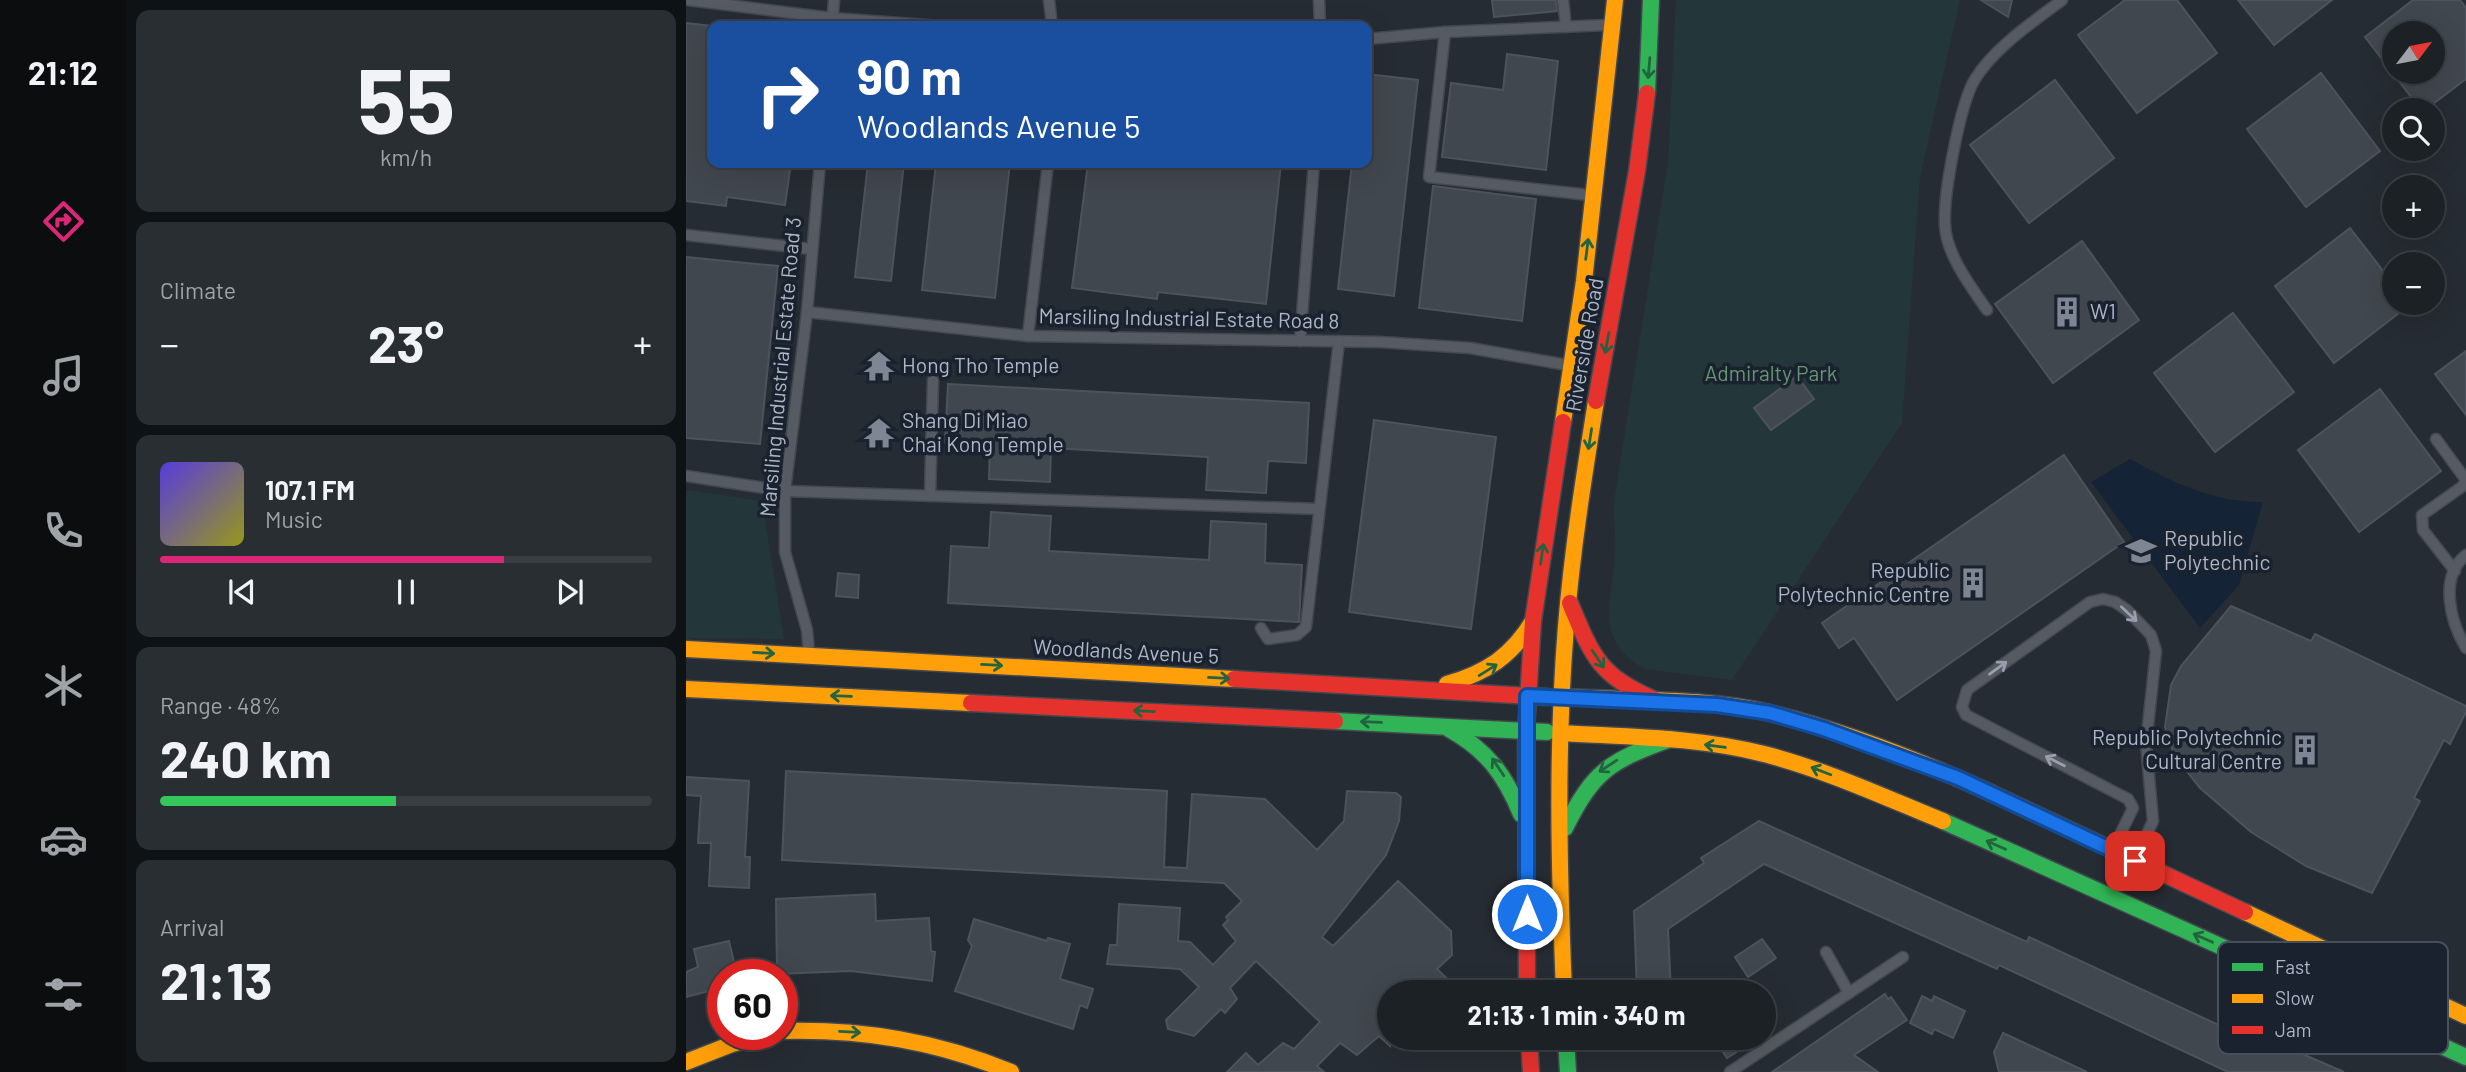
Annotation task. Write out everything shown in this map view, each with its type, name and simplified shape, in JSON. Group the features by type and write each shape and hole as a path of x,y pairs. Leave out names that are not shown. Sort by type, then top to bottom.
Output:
{"main road":[{"name":"Riverside Road","path":"1564,980 1562,733 1568,598 1586,368 1594,196 1615,0"},
{"name":"Riverside Road","path":"1527,980 1526,730 1533,621 1586,368 1634,203 1644,129 1651,45 1651,0"},
{"path":"1568,598 1592,653 1605,670 1614,679 1655,700"},
{"path":"1425,690 1481,675 1520,645 1533,621"},
{"path":"691,649 735,673 748,693"},
{"name":"Woodlands Avenue 5","path":"691,649 1527,696 1655,700 1770,713 1824,729 1958,778 2308,942"},
{"path":"686,689 1439,724 1670,739 1760,753 1855,784 2218,946"},
{"path":"1439,724 1475,742 1495,760 1527,828"},
{"path":"1561,836 1583,790 1601,768 1625,755 1670,739"},
{"name":"Woodlands Avenue 5","path":"2448,1008 2466,1016"},
{"path":"798,1031 892,1034 947,1048 1011,1072"},
{"path":"2448,1049 2466,1057"},
{"path":"686,1062 717,1050"},
{"path":"1530,1050 1531,1072"},
{"path":"1567,1050 1568,1072"}],"lane":[{"path":"688,0 826,21"},
{"path":"832,21 834,0"},
{"path":"1049,0 1051,21"},
{"path":"1319,0 1320,21"},
{"path":"1563,0 1566,27"},
{"path":"1987,310 1958,267 1944,226 1948,182 1959,128 1975,80 2012,40 2062,0"},
{"path":"1372,39 1445,32 1614,25"},
{"path":"1445,32 1429,177 1594,196"},
{"name":"Marsiling Industrial Estate Road 3","path":"810,656 807,630 785,552 785,491 807,312 819,168"},
{"path":"1028,335 1047,168"},
{"path":"1300,341 1314,168"},
{"path":"686,235 811,249"},
{"name":"Marsiling Industrial Estate Road 8","path":"807,312 1028,335 1339,341 1470,348 1586,368"},
{"path":"1261,628 1268,639 1297,635 1306,626 1339,341"},
{"path":"930,496 933,380"},
{"path":"2436,439 2466,480 2463,486 2422,515 2421,523 2423,530 2455,571"},
{"path":"686,476 785,491 1319,509"},
{"path":"2466,555 2455,571 2449,606 2455,631 2466,648"},
{"path":"2112,850 2133,808 2128,799 1966,715 1962,707 1962,699 1967,690 2090,601 2104,599 2127,610 2151,635 2156,651 2146,744 2153,821 2135,861"},
{"path":"1826,952 1849,993"},
{"path":"1730,1072 1903,957"}],"green space":[{"name":"Admiralty Park","path":"1676,0 1960,0 1920,177 1902,423 1732,680 1645,669 1628,658 1618,645 1609,618 1615,551 1614,501 1668,162"},
{"path":"686,490 762,501 784,639 686,638"}],"water":[{"path":"2130,459 2194,490 2227,499 2263,502 2239,585 2200,628 2091,482"}],"building":[{"path":"1492,0 1556,0 1557,11 1494,17"},
{"path":"1981,0 2012,0 2008,17"},
{"path":"2125,0 2177,0 2217,53 2137,113 2078,35"},
{"path":"2238,0 2332,0 2274,45"},
{"path":"2413,0 2460,0 2466,8 2466,79 2441,98 2412,98 2401,84 2445,84 2445,21 2386,21"},
{"path":"686,23 707,25 707,168 790,168 785,205 727,197 726,206 686,201"},
{"path":"2382,24 2382,59 2365,37"},
{"path":"1507,54 1558,61 1546,170 1442,157 1451,83 1503,90"},
{"path":"2321,73 2380,151 2306,207 2247,129"},
{"path":"1372,75 1418,80 1394,296 1338,289 1351,168 1372,168"},
{"path":"2055,80 2114,158 2029,223 1970,145"},
{"path":"867,168 903,168 891,281 855,277"},
{"path":"935,168 1009,168 995,298 922,290"},
{"path":"1087,168 1280,168 1266,304 1158,292 1157,299 1072,288"},
{"path":"1433,186 1536,199 1522,321 1419,308"},
{"path":"2350,228 2382,269 2382,315 2396,315 2334,363 2275,286"},
{"name":"W1","path":"2082,241 2139,320 2053,383 1995,304"},
{"path":"686,257 778,266 760,444 686,438"},
{"path":"2233,313 2294,392 2215,452 2154,373"},
{"path":"2466,351 2466,415 2435,374"},
{"path":"1797,376 1814,399 1771,430 1754,408"},
{"path":"948,384 1309,403 1306,463 1268,461 1266,493 1206,490 1208,457 1051,448 1050,482 989,479 990,444 945,442"},
{"path":"2380,389 2441,471 2359,532 2298,450"},
{"path":"1374,420 1496,437 1471,629 1349,612"},
{"name":"Republic Polytechnic Centre","path":"2064,455 2124,542 1897,700 1854,638 1839,648 1822,623"},
{"path":"991,512 1051,516 1049,551 1209,560 1211,521 1266,524 1265,563 1302,565 1299,622 948,603 951,546 989,548"},
{"path":"838,573 859,575 858,598 836,596"},
{"name":"Republic Polytechnic Cultural Centre","path":"2231,606 2311,641 2315,634 2466,706 2466,712 2450,744 2444,740 2414,798 2420,801 2372,893 2306,866 2251,832 2200,788 2174,755 2165,727 2171,685 2181,666"},
{"path":"786,771 1167,791 1164,867 1187,868 1192,794 1265,799 1317,850 1344,821 1347,791 1396,793 1401,797 1399,821 1386,855 1322,937 1333,946 1398,881 1451,931 1452,955 1437,969 1448,980 1377,980 1377,1038 1357,1055 1340,1043 1317,1066 1324,1072 1227,1072 1246,1053 1258,1065 1283,1043 1294,1049 1320,1022 1256,961 1230,988 1237,999 1225,1013 1221,1009 1194,1036 1168,1029 1166,1020 1199,987 1180,969 1107,964 1110,945 1117,945 1119,904 1180,908 1178,941 1190,942 1213,965 1236,941 1223,925 1228,920 1226,917 1242,901 1224,883 782,860"},
{"path":"686,777 749,781 745,857 750,857 749,888 709,886 711,843 698,843 701,796 686,795"},
{"path":"1759,821 2027,942 2029,937 2218,1025 2218,1054 2302,1054 2344,1072 2228,1072 1999,965 1997,969 1764,864 1668,929 1670,980 1637,980 1634,911 1704,863 1701,858"},
{"path":"875,894 876,921 929,918 931,951 935,952 932,981 851,971 798,973 798,959 777,959 776,899"},
{"path":"974,919 1047,941 1048,938 1070,944 1060,979 1093,989 1087,1008 1080,1005 1073,1029 955,991 972,946 968,940"},
{"path":"1762,939 1776,958 1748,977 1735,957"},
{"path":"729,941 733,959 707,959 707,992 686,997 686,972 698,967 694,949"},
{"path":"1885,994 1888,999 1891,997 1907,1020 1854,1055 1878,1072 1772,1072"},
{"path":"1922,996 1932,1001 1934,996 1965,1011 1953,1038 1934,1029 1932,1034 1910,1023"},
{"path":"2003,1033 2087,1072 1999,1072 1994,1052"},
{"path":"1722,1050 1739,1050 1727,1058"}],"traffic: fast":[{"path":"1647,93 1651,0"},
{"path":"1335,721 1547,732"},
{"path":"1449,729 1474,746 1493,765 1508,787 1521,814"},
{"path":"1565,828 1585,793 1606,770 1632,754 1670,739"},
{"path":"1943,821 2218,945"},
{"path":"2448,1049 2466,1057"},
{"path":"1567,1050 1568,1072"}],"traffic: slow":[{"path":"1563,422 1584,281 1615,0"},
{"path":"1564,980 1559,809 1563,672 1575,542 1596,401"},
{"path":"1447,684 1474,674 1497,661 1516,644 1533,621"},
{"path":"686,649 1234,679"},
{"path":"686,689 971,703"},
{"path":"1563,697 1719,704 1770,713 1882,748 1991,793"},
{"path":"1562,733 1689,741 1739,748 1787,760 1832,776 1943,821"},
{"path":"2245,912 2309,942"},
{"path":"2448,1008 2466,1016"},
{"path":"798,1031 841,1032 899,1039 955,1052 1011,1072"},
{"path":"686,1062 717,1050"}],"traffic: jam":[{"path":"1596,401 1637,171 1647,93"},
{"path":"1527,980 1526,730 1533,621 1563,422"},
{"path":"1570,603 1585,638 1600,663 1621,682 1655,700"},
{"path":"1234,679 1548,697"},
{"path":"971,703 1335,721"},
{"path":"1991,793 2245,912"},
{"path":"1530,1050 1531,1072"}],"place":[{"name":"W1","path":"2067,312"},
{"name":"Hong Tho Temple","path":"879,366"},
{"name":"Shang Di Miao Chai Kong Temple","path":"879,433"},
{"name":"Republic Polytechnic","path":"2141,551"},
{"name":"Republic Polytechnic Centre","path":"1973,583"},
{"name":"Republic Polytechnic Cultural Centre","path":"2305,750"}],"route":[{"path":"1527,914 1527,696 1655,700 1770,713 1824,729 1958,778 2135,861"}]}
